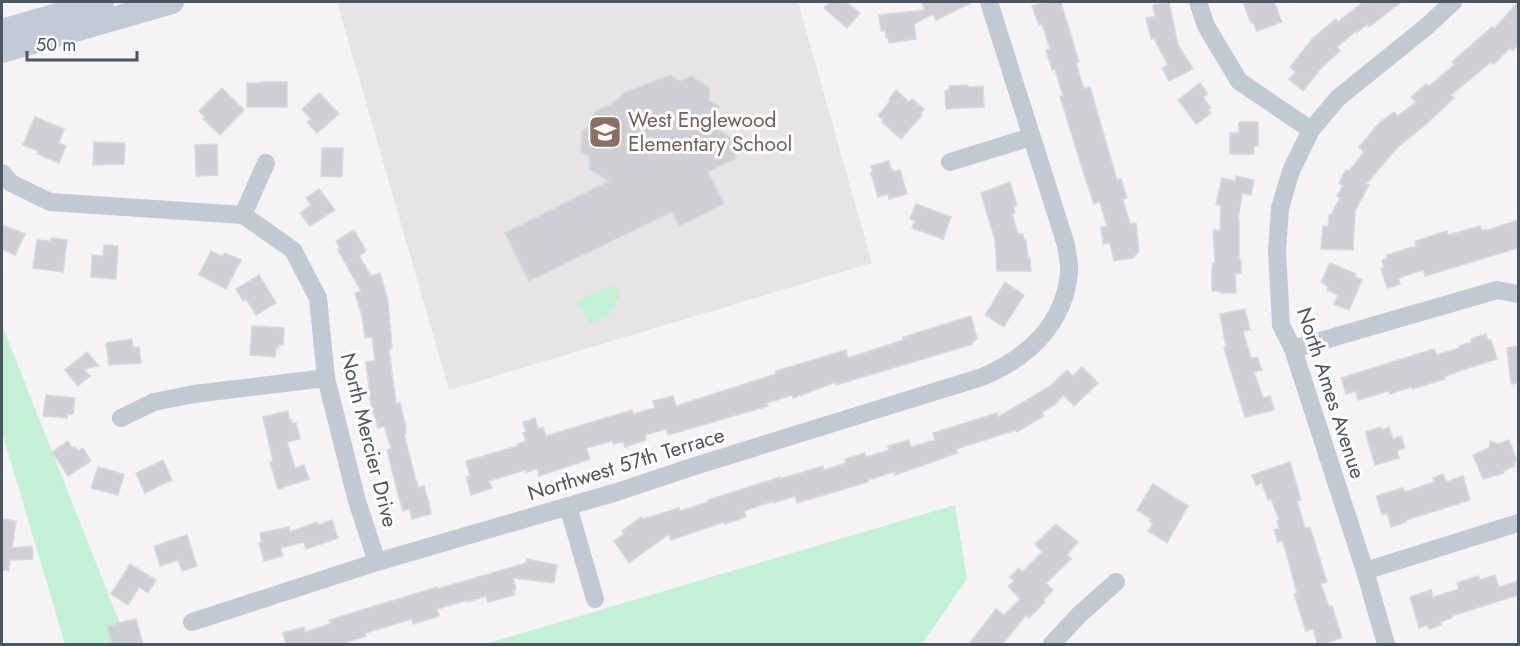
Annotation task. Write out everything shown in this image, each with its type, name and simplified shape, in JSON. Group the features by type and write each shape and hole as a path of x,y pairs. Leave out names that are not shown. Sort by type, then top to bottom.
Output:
{"main road":[{"path":"2,31 102,2"},
{"path":"2,51 172,2"}],"street":[{"name":"Northwest 57th Terrace","path":"192,622 377,562 568,506 982,377 1005,368 1024,355 1041,339 1055,318 1065,294 1069,272 1066,245 989,2"},
{"path":"1198,2 1206,26 1239,81 1311,130"},
{"name":"North Ames Avenue","path":"1386,645 1365,571 1293,349 1281,325 1277,286 1280,208 1291,171 1311,130 1338,98 1426,27 1453,2"},
{"path":"950,162 1030,137"},
{"path":"2,173 10,183 50,202 243,215 266,163"},
{"name":"North Mercier Drive","path":"243,215 292,250 318,298 326,378 357,501 377,562"},
{"path":"1293,349 1497,290 1518,294"},
{"path":"121,418 154,402 194,394 326,378"},
{"path":"568,506 595,599"},
{"path":"1365,571 1518,523"},
{"path":"1052,645 1080,614 1116,582"}],"shaded area":[{"name":"West Englewood Elementary School","path":"337,2 798,2 872,263 449,390"}],"green space":[{"path":"614,284 620,296 608,316 590,324 577,301"},
{"path":"2,325 128,644 65,644 2,432"},
{"path":"955,505 967,579 922,644 485,644"}],"building":[{"path":"830,2 846,2 860,13 847,28 824,8"},
{"path":"921,2 973,2 936,20 933,14 914,24 916,39 889,43 885,30 881,31 879,15 925,10"},
{"path":"1045,2 1061,2 1079,62 1076,63 1084,89 1090,87 1117,180 1121,179 1127,198 1123,199 1130,224 1136,223 1139,251 1133,258 1114,261 1110,243 1103,244 1101,227 1107,227 1100,202 1094,204 1060,96 1063,96 1055,69 1052,70 1046,50 1050,49 1042,24 1039,25 1032,6"},
{"path":"1169,2 1178,45 1193,69 1169,81 1162,68 1168,65 1154,39 1151,39 1146,18 1155,16 1153,5"},
{"path":"1243,2 1274,2 1282,22 1257,31 1253,22 1251,23"},
{"path":"1363,2 1401,2 1369,27 1367,24 1357,33 1356,31 1337,47 1340,51 1322,67 1303,91 1289,79 1296,72 1290,67 1313,38 1336,19 1338,22"},
{"path":"1518,2 1518,45 1513,51 1510,48 1494,64 1491,62 1451,95 1454,98 1398,147 1366,184 1369,185 1355,211 1353,250 1321,249 1323,226 1328,227 1329,215 1340,198 1337,196 1343,186 1339,183 1346,170 1349,171 1364,152 1359,147 1378,124 1394,112 1398,116 1416,102 1411,97 1426,84 1429,86 1454,65 1452,62 1492,27 1494,29"},
{"path":"670,75 680,81 691,76 710,88 709,100 719,106 717,129 736,141 735,159 708,172 724,204 679,226 672,212 529,281 505,233 609,181 589,169 590,157 581,152 582,130 593,125 594,112 613,103 624,93"},
{"path":"287,82 287,107 247,107 247,83"},
{"path":"1200,83 1208,94 1203,97 1211,108 1208,109 1211,113 1196,124 1178,100"},
{"path":"968,85 968,87 983,86 984,107 946,109 945,91 949,90 949,86"},
{"path":"222,88 244,110 220,135 203,119 205,117 199,111"},
{"path":"896,90 909,102 912,99 924,109 920,114 922,115 901,139 878,116"},
{"path":"319,93 339,114 317,133 307,122 311,119 302,109"},
{"path":"35,117 64,129 59,143 66,146 59,163 23,145"},
{"path":"1239,122 1258,122 1258,146 1254,146 1254,154 1230,154 1230,133 1239,133"},
{"path":"94,142 125,143 124,164 93,165"},
{"path":"217,144 218,175 196,176 195,145"},
{"path":"322,148 343,148 342,177 321,176"},
{"path":"889,161 891,170 893,169 894,172 900,170 907,194 889,199 888,194 878,197 871,166"},
{"path":"1236,176 1254,180 1251,195 1242,193 1238,219 1241,273 1235,274 1236,293 1221,293 1212,291 1212,269 1215,263 1213,230 1220,230 1221,206 1216,204 1222,178 1235,181"},
{"path":"1010,182 1017,205 1013,207 1015,213 1012,214 1018,234 1023,234 1026,240 1031,271 997,271 995,240 981,193"},
{"path":"319,189 335,210 310,226 300,213 311,205 306,198"},
{"path":"916,204 951,217 943,239 912,228 915,221 910,219"},
{"path":"1518,220 1518,248 1425,276 1423,270 1398,278 1400,284 1387,288 1381,268 1384,268 1382,260 1387,259 1386,255 1416,246 1415,241 1447,231 1448,235 1480,226 1481,230 1488,230"},
{"path":"2,225 25,234 15,255 2,249"},
{"path":"354,230 366,251 359,256 371,276 380,273 388,301 392,348 389,349 396,404 400,403 406,427 404,434 418,488 424,486 429,503 431,514 412,519 409,509 403,511 387,450 391,448 384,426 378,428 371,405 366,362 375,361 372,337 365,338 362,316 355,293 361,291 338,250 340,248 336,241"},
{"path":"51,238 67,240 63,272 33,268 37,240 50,241"},
{"path":"104,245 118,246 116,279 91,277 92,255 103,256"},
{"path":"211,251 221,256 225,253 241,260 226,289 199,275"},
{"path":"1330,263 1356,274 1355,277 1362,280 1349,310 1334,304 1338,295 1327,290 1328,287 1321,282"},
{"path":"259,275 276,303 256,315 246,299 243,301 236,289"},
{"path":"1005,282 1024,295 1004,327 985,315"},
{"path":"1245,309 1250,330 1243,331 1251,358 1257,357 1262,370 1254,372 1263,398 1270,396 1274,410 1245,417 1224,348 1226,347 1220,314"},
{"path":"971,316 977,339 972,342 973,344 836,385 836,382 793,398 792,395 767,403 768,406 668,435 666,429 645,435 646,440 625,447 623,442 613,444 612,441 586,448 590,459 539,476 537,469 526,472 525,470 489,481 492,488 471,495 466,477 470,476 466,461 518,446 517,444 526,441 523,422 535,418 538,429 543,427 546,436 632,410 633,414 655,408 653,401 673,396 676,406 776,374 776,371 846,350 848,358 903,340 903,337"},
{"path":"252,326 284,328 283,345 276,347 275,357 250,355"},
{"path":"1486,334 1488,340 1491,340 1497,359 1412,389 1411,387 1390,394 1389,391 1358,400 1356,391 1346,394 1341,378 1434,349 1437,355 1459,348 1459,346 1472,342 1471,339"},
{"path":"132,339 133,348 139,347 141,363 109,365 106,343"},
{"path":"1518,346 1518,383 1511,384 1507,348"},
{"path":"87,352 99,366 84,369 90,376 78,386 65,370"},
{"path":"1082,367 1098,383 1074,406 1063,395 1056,404 1042,412 1044,416 1017,432 1016,430 956,449 958,453 895,475 894,472 797,503 795,496 774,503 774,501 744,511 746,517 671,540 669,534 629,563 614,541 624,534 622,531 641,517 643,519 679,508 680,511 780,477 780,479 823,466 824,470 846,463 845,459 865,453 866,457 889,450 888,446 909,440 911,447 935,440 933,433 997,413 998,417 1050,386 1067,370 1073,376"},
{"path":"46,395 75,398 73,414 67,414 67,418 43,416"},
{"path":"288,411 292,424 296,423 300,439 287,442 295,468 304,465 309,479 278,489 270,462 273,461 263,417"},
{"path":"1381,427 1382,430 1389,427 1393,439 1401,436 1405,448 1397,451 1399,458 1375,465 1366,432"},
{"path":"1509,440 1517,461 1514,462 1515,466 1503,471 1504,473 1483,479 1473,455 1489,448 1490,441 1498,444"},
{"path":"68,441 72,448 75,447 78,451 83,448 91,461 68,476 52,452"},
{"path":"163,460 172,480 145,493 136,473"},
{"path":"1290,462 1301,500 1297,501 1305,528 1310,527 1327,582 1321,584 1329,607 1332,606 1342,638 1318,645 1313,629 1306,631 1294,594 1297,593 1283,541 1278,542 1274,530 1279,528 1277,521 1279,520 1271,499 1268,500 1262,483 1256,485 1252,475"},
{"path":"98,467 124,474 118,495 91,488"},
{"path":"1443,474 1446,482 1463,476 1470,500 1391,527 1387,513 1382,515 1376,496 1403,488 1405,492 1434,482 1433,478"},
{"path":"1153,484 1188,506 1167,543 1148,531 1153,524 1149,521 1151,519 1137,510"},
{"path":"2,519 16,521 12,548 32,546 33,559 10,560 9,571 2,570"},
{"path":"332,520 338,538 306,549 304,542 281,548 283,556 264,561 259,543 262,542 260,533 289,527 290,532 317,522 318,525"},
{"path":"1056,524 1078,542 1067,555 1071,559 1046,583 1053,590 1043,600 1045,602 1029,618 1026,615 1002,645 968,645 996,609 1004,615 1020,599 1008,586 1014,581 1010,577 1019,568 1022,572 1042,552 1035,544"},
{"path":"187,535 197,566 182,571 178,560 160,566 154,546"},
{"path":"527,559 557,565 554,583 513,578 515,595 488,602 486,596 468,602 468,600 437,609 439,616 413,624 412,619 365,633 366,636 339,645 286,645 283,633 304,627 305,632 330,624 329,620 526,563"},
{"path":"130,564 156,580 148,593 139,587 128,605 111,594"},
{"path":"1495,575 1499,587 1518,581 1518,595 1452,616 1440,622 1441,625 1429,629 1427,625 1419,628 1410,597 1431,590 1433,597 1459,589 1457,583 1478,576 1480,580"},
{"path":"136,619 143,645 112,645 107,626"}],"place":[{"name":"West Englewood Elementary School","path":"605,132"}]}
